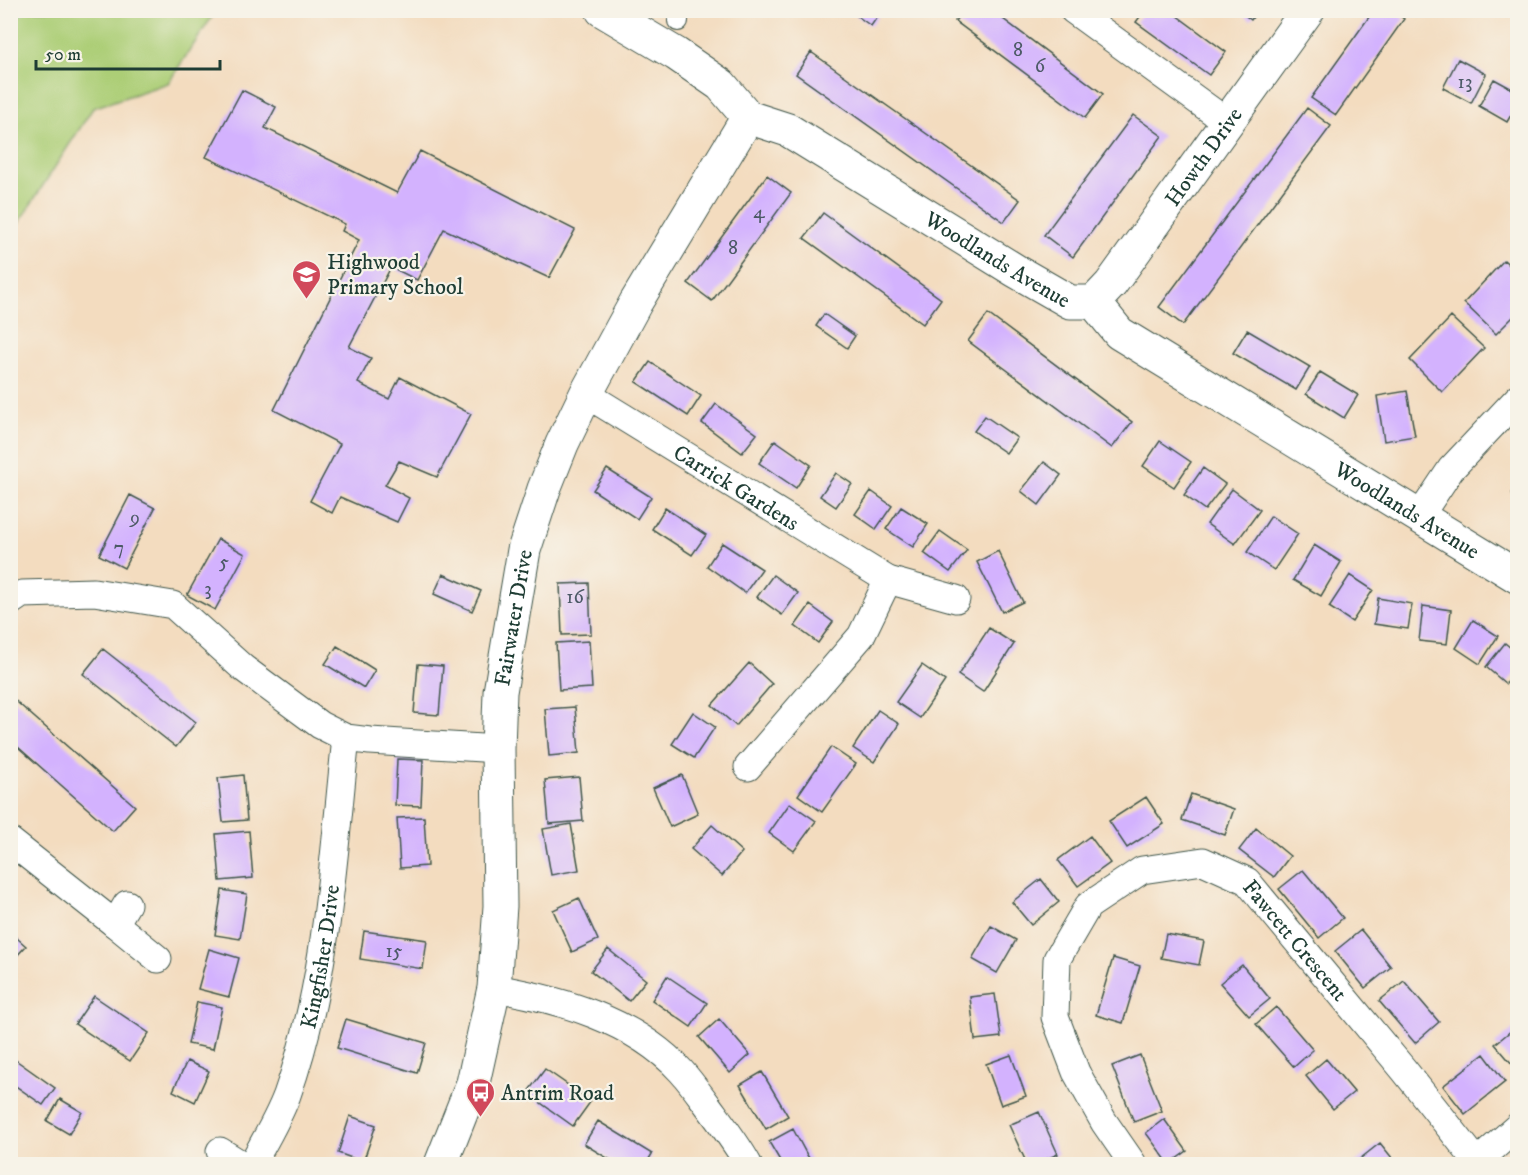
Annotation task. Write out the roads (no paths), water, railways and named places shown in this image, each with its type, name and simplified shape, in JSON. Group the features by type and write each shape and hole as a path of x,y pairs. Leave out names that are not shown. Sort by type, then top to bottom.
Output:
{"street":[{"path":"603,10 676,54 721,85 748,117"},
{"path":"1073,10 1227,122"},
{"name":"Howth Drive","path":"1094,302 1111,284 1308,10"},
{"name":"Woodlands Avenue","path":"748,117 788,130 1070,302 1094,302 1119,333 1518,577"},
{"name":"Fairwater Drive","path":"441,1164 473,1083 494,988 501,906 498,749 500,692 512,609 524,550 555,462 586,394 636,302 748,117"},
{"name":"Carrick Gardens","path":"586,394 888,580 956,599"},
{"path":"1419,517 1451,469 1518,398"},
{"path":"748,767 861,636 888,580"},
{"path":"10,602 22,594 93,592 173,604 243,668 320,725 346,738 498,749"},
{"name":"Kingfisher Drive","path":"252,1164 287,1096 316,992 346,738"},
{"path":"10,842 121,914 158,959"},
{"name":"Fawcett Crescent","path":"1133,1164 1104,1122 1076,1072 1059,1028 1055,1017 1057,960 1088,906 1142,870 1203,861 1247,881 1404,1070 1476,1163"},
{"path":"494,988 557,1001 605,1018 651,1045 680,1070 737,1144 748,1164"},
{"path":"1476,1163 1518,1126"}],"waterway":[{"path":"10,13 21,10"}],"place":[{"name":"Highwood Primary School","path":"306,300"},
{"name":"Antrim Road","path":"480,1118"}]}
